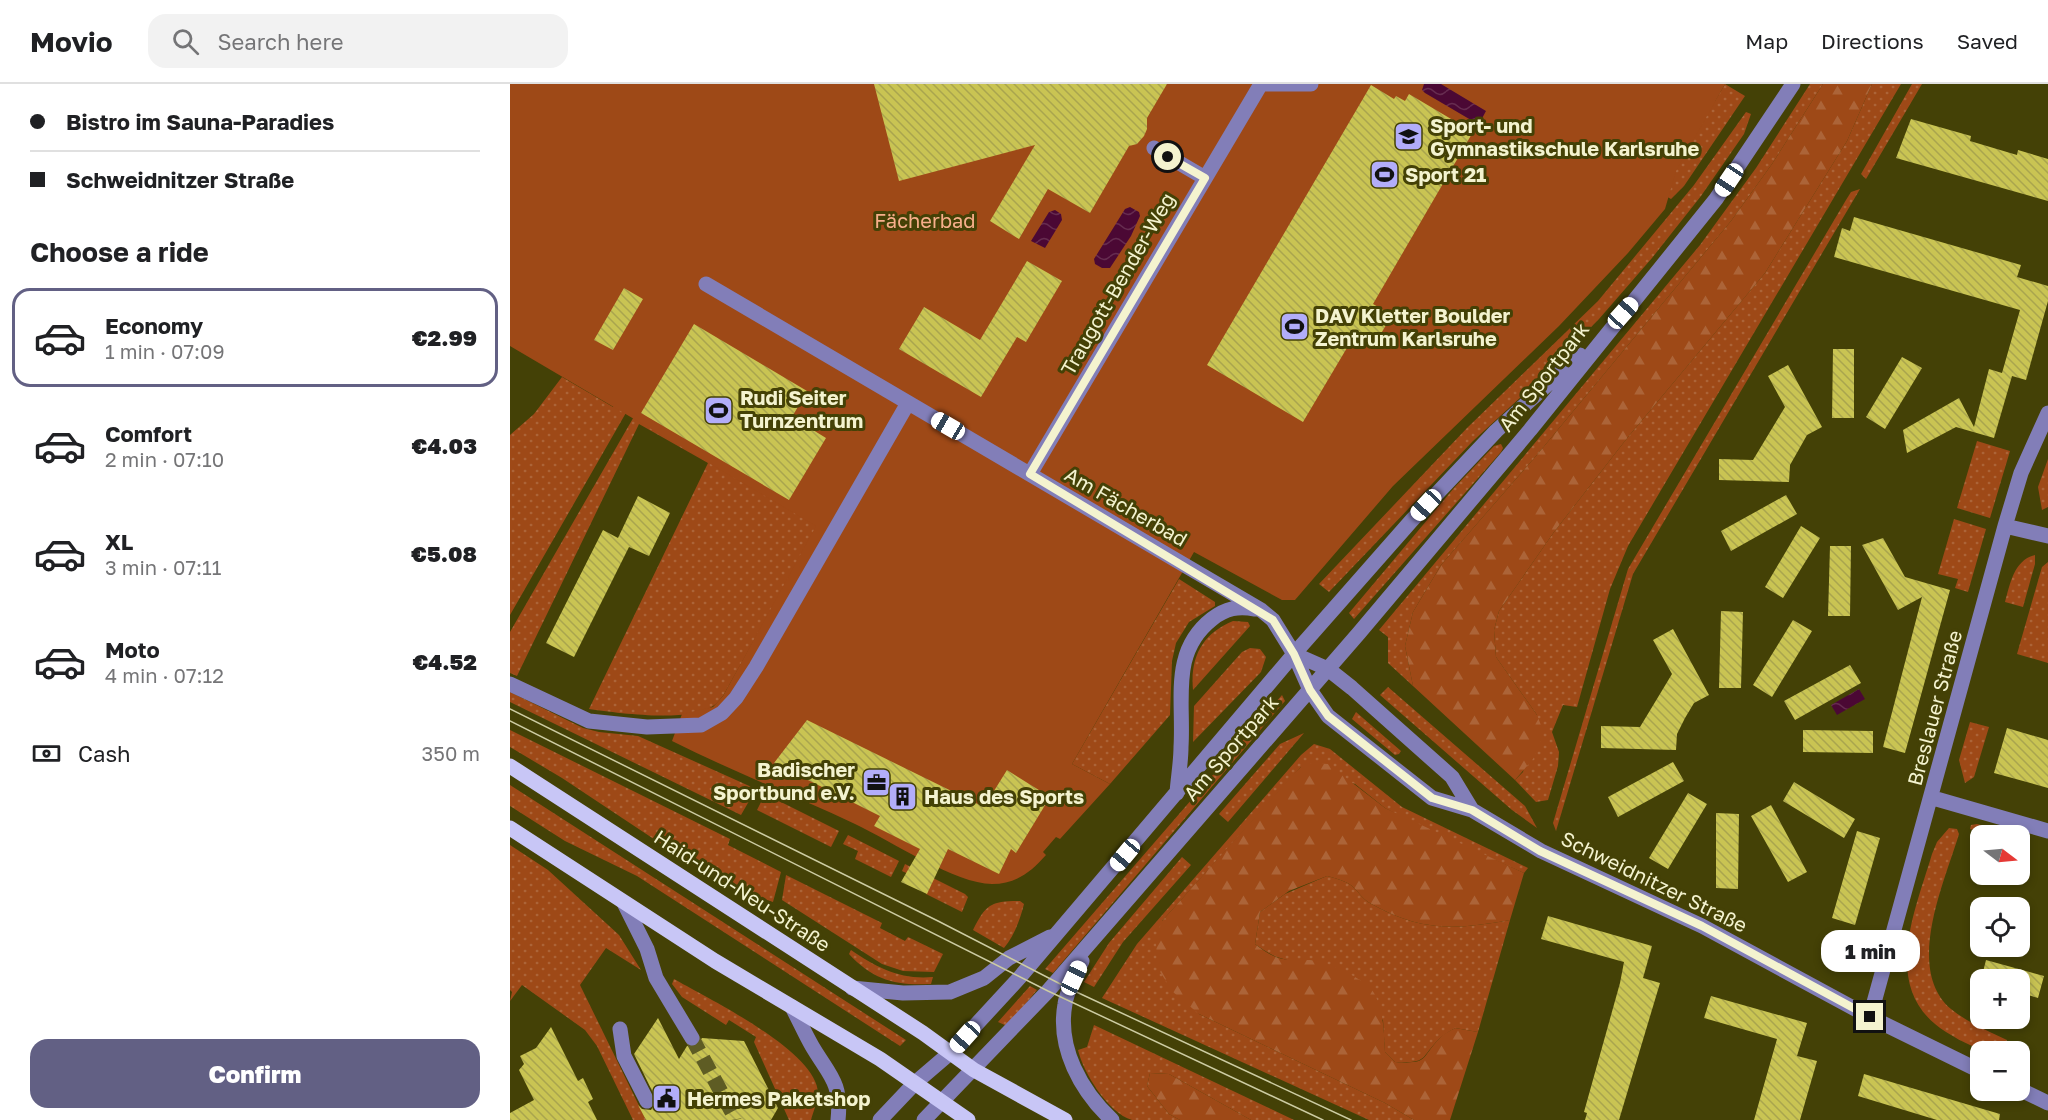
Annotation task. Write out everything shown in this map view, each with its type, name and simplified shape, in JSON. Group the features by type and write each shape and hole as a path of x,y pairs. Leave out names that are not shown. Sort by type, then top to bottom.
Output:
{"main road":[{"name":"Haid-und-Neu-Straße","path":"510,766 974,1070 1065,1120"},
{"path":"510,828 624,903 792,1008 880,1059 968,1120"}],"street":[{"name":"Traugott-Bender-Weg","path":"1030,474 1261,84 1311,84"},
{"name":"Am Sportpark","path":"924,1120 974,1070 1097,935 1310,690 1530,430 1716,199 1793,84"},
{"path":"1154,148 1205,178"},
{"name":"Am Fächerbad","path":"706,284 1261,610 1273,620 1294,654"},
{"name":"Am Sportpark","path":"880,1120 915,1083 950,1053 1056,934 1294,654 1412,520 1496,430 1611,327"},
{"path":"510,684 589,721 647,727 701,725 722,713 736,698 908,403"},
{"name":"Breslauer Straße","path":"1870,1017 1933,798 2005,526 2021,473 2048,413"},
{"path":"2005,526 2048,536"},
{"path":"1177,793 1181,748 1181,674 1186,652 1197,630 1216,616 1238,606 1261,610"},
{"name":"Schweidnitzer Straße","path":"1294,654 1328,669 1452,777 1472,810"},
{"name":"Schweidnitzer Straße","path":"1294,654 1310,690 1328,716 1432,798 1472,810 1540,851 1702,926 1870,1017 1970,1066"},
{"path":"1933,798 2048,831"},
{"path":"624,903 647,949 656,978 692,1038"},
{"path":"852,988 903,993 950,992 984,978 1009,958 1056,934"},
{"path":"1097,935 1066,1000 1065,1045 1080,1080 1112,1120"},
{"path":"792,1008 813,1048 834,1080 838,1095 838,1120"},
{"path":"620,1029 624,1056 647,1101"},
{"path":"2030,1094 2048,1103"}],"green space":[{"name":"Fächerbad","path":"510,84 1725,84 1676,171 1665,209 1628,253 1559,326 1393,486 1295,600 1282,600 1194,552 1072,764 1110,784 1060,839 1056,837 1043,852 1046,855 1035,867 1016,879 992,884 960,877 942,869 855,824 672,741 682,714 713,707 723,696 816,526 510,346"},
{"path":"1725,84 1745,96 1684,186 1671,199 1548,129 1715,101"},
{"path":"1810,84 1823,84 1772,164 1731,221 1536,456 1441,565 1413,612 1405,646 1413,686 1388,663 1388,637 1379,630 1700,245 1756,168"},
{"path":"1823,84 1872,84 1847,141 1765,273 1628,437 1554,532 1499,611 1494,630 1496,657 1537,715 1542,728 1541,741 1533,759 1515,780 1413,686 1405,646 1413,612 1441,565 1536,456 1731,221 1772,164"},
{"path":"1872,84 1901,84 1628,546 1610,589 1577,707 1563,705 1552,732 1559,752 1558,766 1548,800 1536,802 1515,780 1523,772 1537,715 1496,657 1494,630 1499,611 1554,532 1628,437 1765,273 1847,141"},
{"path":"1912,84 1922,84 1866,179 1861,174"},
{"path":"1746,112 1751,114 1744,134 1701,196 1652,258 1599,319 1537,382 1473,441 1329,592 1319,584 1467,428 1598,301 1694,185"},
{"path":"1860,189 1633,574 1556,831 1553,823 1628,569 1846,200 1851,192"},
{"path":"697,289 510,615 510,435 534,414 562,377 613,407"},
{"path":"689,321 886,404 717,703 702,711 671,715 589,709 708,463 639,424 517,676 510,673 510,632"},
{"path":"1977,441 2010,451 1990,518 1957,508"},
{"path":"1501,444 1503,448 1501,452 1354,619 1349,613 1454,488 1494,446"},
{"path":"2048,459 2048,507 2042,510 2038,487"},
{"path":"1954,519 1986,529 1968,592 1955,588 1958,579 1938,574"},
{"path":"2035,555 2035,564 2023,607 2005,602 2018,567"},
{"path":"2048,562 2048,663 2017,654 2042,567"},
{"path":"1179,579 1215,602 1215,606 1189,622 1176,643 1172,661 1170,715 1110,784 1072,764"},
{"path":"1233,621 1248,622 1250,626 1193,690 1194,667 1200,648 1213,633"},
{"path":"1250,648 1260,649 1266,657 1261,672 1193,742 1194,706 1242,652"},
{"path":"1388,687 1525,806 1537,828 1512,810 1380,695"},
{"path":"510,692 583,728 638,736 756,789 741,815 510,702"},
{"path":"1282,695 1285,701 1053,973 1045,969"},
{"path":"1356,712 1401,751 1399,754 1395,755 1352,719"},
{"path":"1970,722 1989,727 1974,777 1965,783 1959,760"},
{"path":"510,730 730,839 728,845 781,872 773,902 723,885 562,778 510,747"},
{"path":"1304,733 1228,822 1219,814 1280,744"},
{"path":"1314,744 1330,749 1402,807 1528,868 1524,873 1421,827 1385,808 1355,784 1301,767 1162,921 1199,1014 1385,1103 1414,1120 1369,1120 1102,998 1137,944 1301,755"},
{"path":"1312,763 1328,764 1385,808 1524,873 1510,920 1472,926 1437,926 1404,919 1368,902 1347,883 1327,876 1289,891 1260,912 1255,944 1263,950 1281,958 1325,963 1355,977 1370,988 1382,1015 1385,1052 1395,1062 1414,1062 1423,1059 1441,1037 1455,1028 1478,1032 1450,1120 1414,1120 1385,1103 1199,1014 1173,992 1157,967 1156,938 1162,921 1291,777 1301,767"},
{"path":"510,785 906,1040 900,1046 637,876 565,841 510,806"},
{"path":"765,794 839,831 831,847 757,810"},
{"path":"1949,828 1957,829 1959,834 1938,899 1929,948 1930,971 1937,992 1951,1009 1970,1021 1970,1029 1985,1029 2006,1041 1970,1041 1970,1045 1959,1040 1925,1015 1913,995 1908,973 1911,925 1937,842"},
{"path":"848,835 899,861 891,877 855,859 858,851 843,844"},
{"path":"510,845 548,870 619,935 641,970 606,948 580,985 646,1120 633,1120 597,1046 585,1030 522,985 510,1001 512,992 510,990"},
{"path":"1182,857 1191,865 1123,942 1094,987 1084,982 1109,943"},
{"path":"905,864 965,894 968,897 962,912 926,894 931,885 902,871"},
{"path":"786,875 882,923 880,928 905,941 908,937 943,954 934,972 903,971 882,964 782,900"},
{"path":"1327,876 1350,884 1364,899 1387,912 1421,924 1454,927 1510,920 1478,1032 1455,1028 1439,1039 1419,1060 1395,1062 1385,1052 1383,1020 1311,960 1295,961 1281,958 1255,944 1260,912 1285,894"},
{"path":"1020,901 1024,904 1021,916 1004,948 973,930 986,909 996,903"},
{"path":"851,950 870,962 900,975 933,977 931,984 907,984 886,980 858,963 849,954"},
{"path":"674,979 758,1027 800,1060 813,1077 818,1093 811,1120 789,1120 754,1042 756,1037 729,1020 726,1025 682,997 672,984"},
{"path":"1030,986 1037,990 1007,1026 998,1022"},
{"path":"1094,1025 1294,1120 1251,1120 1169,1074 1150,1073 1147,1086 1169,1114 1180,1120 1132,1120 1123,1116 1098,1091 1085,1069 1078,1050 1087,1047"},
{"path":"1150,1073 1169,1074 1251,1120 1180,1120 1169,1114 1147,1086"}],"water":[{"path":"1424,84 1441,84 1486,111 1479,124 1425,93 1422,90"},
{"path":"1130,207 1139,212 1140,216 1131,236 1110,268 1102,268 1095,264 1094,259 1125,209"},
{"path":"1055,210 1061,214 1062,220 1045,248 1031,241 1049,212"},
{"path":"1859,689 1865,699 1837,715 1831,705"}],"building":[{"path":"874,84 1167,84 1147,118 1147,129 1144,136 1137,144 1129,146 1090,213 1048,189 1019,239 990,221 1035,145 899,181"},
{"path":"1371,85 1394,99 1396,96 1405,101 1409,94 1473,132 1373,304 1392,315 1373,347 1354,336 1303,422 1207,365"},
{"path":"1911,119 1971,136 1970,141 2017,155 2018,150 2048,159 2048,201 1896,158"},
{"path":"1854,217 2021,265 2017,277 2048,286 2048,301 2026,380 2012,376 1994,438 1956,427 1907,453 1903,430 1959,398 1974,427 1989,369 2002,373 2020,310 1834,257 1842,228 1850,231"},
{"path":"1027,261 1062,281 1026,342 1017,337 981,397 899,349 924,307 980,340"},
{"path":"624,288 643,299 613,350 594,340"},
{"name":"Rudi Seiter Turnzentrum","path":"694,324 807,391 792,417 826,438 789,500 641,413"},
{"path":"1833,349 1854,349 1854,418 1832,418"},
{"path":"1902,357 1922,368 1885,429 1866,417"},
{"path":"1788,365 1822,427 1807,435 1790,465 1789,482 1719,480 1719,459 1753,460 1785,407 1768,376"},
{"path":"1786,495 1797,514 1731,551 1721,531"},
{"path":"638,496 670,513 649,556 629,547 574,657 546,643 603,530 618,538"},
{"path":"1801,526 1820,538 1783,598 1765,587"},
{"path":"1883,538 1905,577 1950,590 1905,753 1883,747 1922,597 1898,610 1862,545"},
{"path":"1830,546 1851,546 1850,616 1828,616"},
{"path":"1721,611 1743,612 1741,688 1719,688"},
{"path":"1793,620 1812,631 1772,697 1753,685"},
{"path":"1673,629 1709,695 1694,703 1685,718 1677,734 1676,750 1601,748 1601,726 1640,727 1672,674 1653,640"},
{"path":"1850,665 1861,683 1795,720 1784,701"},
{"name":"Haus des Sports","path":"807,720 984,807 1007,770 1050,797 1016,853 1011,849 999,874 948,849 927,894 901,882 920,849 874,826 880,816 774,763"},
{"path":"2007,728 2048,740 2048,788 1994,773"},
{"path":"1803,730 1873,731 1873,753 1803,752"},
{"path":"1673,762 1684,781 1618,817 1608,797"},
{"path":"1794,782 1855,819 1844,838 1783,801"},
{"path":"1688,793 1707,804 1668,869 1649,858"},
{"path":"1771,805 1807,872 1788,882 1751,816"},
{"path":"1716,813 1739,814 1738,889 1716,888"},
{"path":"1857,831 1880,838 1855,925 1832,918"},
{"path":"1548,916 1652,946 1643,978 1660,983 1619,1120 1585,1120 1587,1113 1584,1112 1624,962 1541,939"},
{"path":"1986,960 2019,969 1984,969"},
{"path":"2030,972 2044,976 2038,998 2030,996"},
{"path":"1711,996 1807,1023 1797,1056 1817,1061 1800,1120 1754,1120 1777,1039 1704,1018"},
{"path":"658,1018 679,1059 687,1046 696,1047 702,1038 744,1041 778,1108 771,1120 646,1120 638,1105 642,1109 651,1110 657,1101 634,1054"},
{"path":"551,1027 578,1081 583,1078 593,1099 588,1102 597,1120 510,1120 510,1113 534,1100 519,1070 524,1064 520,1056 536,1048"},
{"path":"1864,1074 2000,1114 1999,1120 1937,1120 1858,1096"}],"tunnel":[{"path":"692,1038 733,1114 734,1120"}],"tram line":[{"path":"510,709 1070,989 1351,1120"},
{"path":"510,721 1048,991 1323,1120"}],"place":[{"name":"Sport- und Gymnastikschule Karlsruhe","path":"1409,137"},
{"name":"Sport 21","path":"1384,175"},
{"name":"DAV Kletter Boulder Zentrum Karlsruhe","path":"1294,327"},
{"name":"Rudi Seiter Turnzentrum","path":"719,410"},
{"name":"Badischer Sportbund e.V.","path":"876,782"},
{"name":"Haus des Sports","path":"903,797"},
{"name":"Hermes Paketshop","path":"666,1099"}],"route":[{"path":"1168,157 1205,178 1030,474 1261,610 1273,620 1294,654 1310,690 1328,716 1432,798 1472,810 1540,851 1702,926 1870,1017"}]}
